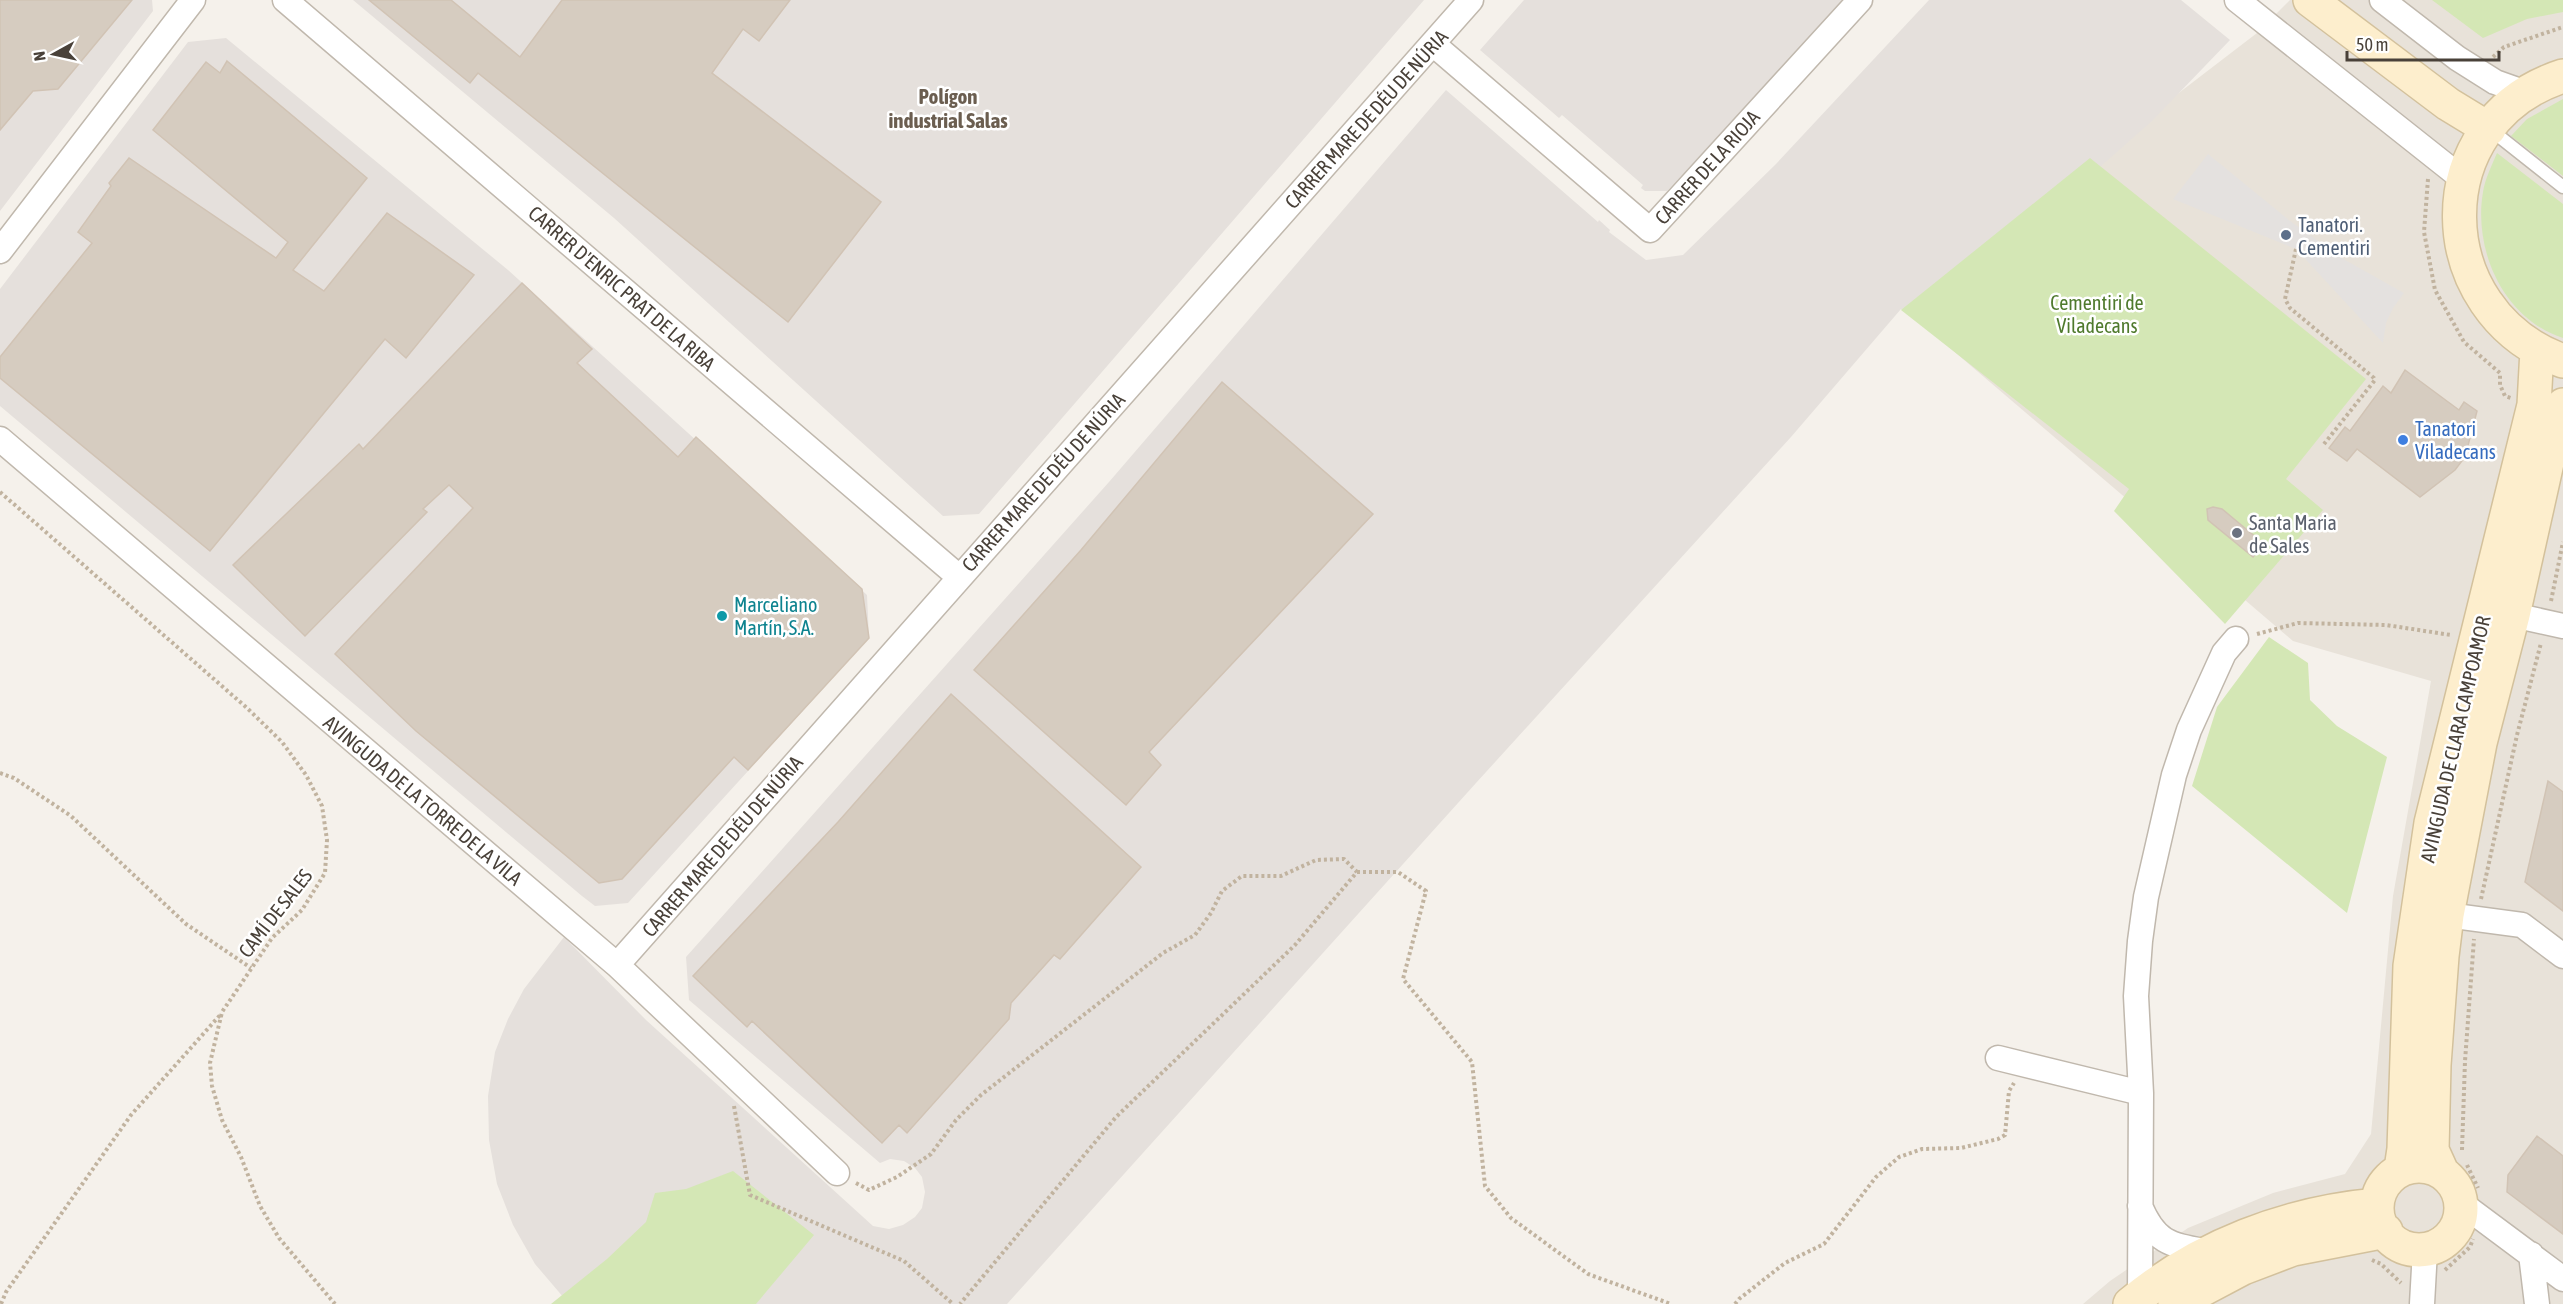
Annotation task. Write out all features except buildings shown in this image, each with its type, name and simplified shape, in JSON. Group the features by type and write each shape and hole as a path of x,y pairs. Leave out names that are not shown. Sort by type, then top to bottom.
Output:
{"street":[{"path":"0,251 193,0"},
{"name":"CARRER D'ENRIC PRAT DE LA RIBA","path":"285,0 959,577"},
{"name":"CARRER MARE DE DÉU DE NÚRIA","path":"617,965 1471,0"},
{"name":"CARRER DE LA RIOJA","path":"1433,44 1650,230 1860,0"},
{"path":"2237,0 2464,180"},
{"path":"2310,0 2448,104 2489,129"},
{"path":"2382,0 2457,58 2495,82 2526,93"},
{"path":"2550,355 2518,338 2494,315 2469,274 2462,248 2459,220 2464,180 2474,153 2489,129 2502,113 2526,93 2563,76"},
{"name":"AVINGUDA DE CLARA CAMPOAMOR","path":"2401,1169 2404,1149 2410,966 2431,824 2534,405 2550,355"},
{"name":"AVINGUDA DE CLARA CAMPOAMOR","path":"2442,1172 2432,1150 2434,1065 2447,915 2480,742 2513,615 2557,418 2563,405"},
{"name":"AVINGUDA DE LA TORRE DE LA VILA","path":"0,439 617,965 837,1173"},
{"path":"2513,615 2563,626"},
{"path":"2135,1300 2140,1206 2141,1094 2136,996 2146,897 2174,775 2189,730 2224,653 2236,639"},
{"path":"2447,915 2522,925 2563,956"},
{"path":"1998,1058 2141,1094"},
{"path":"2430,1168 2442,1172 2458,1191 2461,1217 2457,1229 2443,1243 2425,1250 2402,1246 2381,1218 2384,1184 2391,1175 2401,1169 2430,1168"},
{"path":"2461,1203 2563,1279"},
{"path":"2140,1206 2149,1227 2172,1245 2210,1252"},
{"path":"2135,1300 2154,1284 2210,1252 2249,1234 2328,1211 2381,1218"},
{"path":"2175,1304 2243,1268 2381,1218"},
{"path":"2422,1301 2425,1250"},
{"path":"2530,1254 2537,1304"}],"lane":[{"path":"2489,129 2563,187"}],"path":[{"path":"2296,249 2285,299 2290,308 2374,378 2324,444"},
{"name":"CAMÍ DE SALES","path":"0,492 248,708 282,742 306,775 322,806 327,840 325,873 302,910 272,938 222,1012 210,1062 212,1086 222,1120 241,1157 260,1206 279,1238 335,1304"},
{"path":"2236,639 2298,623 2386,625 2458,636"},
{"path":"0,773 14,778 71,816 186,924 251,968"},
{"path":"837,1173 869,1190 897,1177 931,1154 956,1120 981,1095 1163,953 1195,935 1211,913 1222,891 1242,876 1281,876 1316,860 1344,859 1357,872 1398,872 1426,891 1403,979 1472,1062 1485,1186 1511,1218 1588,1274 1671,1304"},
{"path":"960,1304 1116,1118 1295,945 1357,872"},
{"path":"1,1304 6,1292 131,1115 222,1012"},
{"path":"1736,1304 1739,1299 1785,1263 1824,1244 1876,1177 1899,1157 1922,1149 1960,1148 1998,1139 2005,1135 2009,1091 2026,1065"},
{"path":"728,1071 750,1195 904,1261 953,1304"}],"shaded area":[{"path":"0,0 152,0 153,11 0,211"},
{"path":"353,0 1424,0 979,514 943,516 614,218"},
{"path":"1524,0 1846,0 1667,191 1645,191 1641,188 1643,185 1562,115 1559,118 1480,50"},
{"path":"1929,0 2181,0 2230,40 2152,121 2074,190 1908,314 1901,309 1791,437 1007,1304 571,1304 564,1298 535,1264 513,1225 497,1184 489,1140 488,1096 495,1052 508,1019 524,989 564,937 646,1020 873,1226 889,1229 903,1225 915,1217 922,1208 925,1192 922,1177 915,1168 904,1161 890,1159 880,1163 689,1000 686,957 1109,482 1446,90 1598,222 1599,220 1610,230 1609,232 1646,260 1683,255 1776,164"},
{"path":"2290,0 2563,0 2563,1304 2083,1304 2110,1281 2188,1228 2273,1193 2345,1174 2371,1134 2393,896 2431,681 2293,641 1901,306 2257,33"},
{"path":"226,38 508,270 867,595 869,638 628,903 595,906 582,896 0,406 0,289 188,42"},
{"name":"Tanatori. Cementiri","path":"2208,154 2290,221 2345,260 2404,293 2386,323 2383,343 2296,249 2173,199"}],"green space":[{"path":"2432,0 2563,0 2563,12 2527,19 2483,38"},
{"path":"2563,99 2563,176 2511,136 2527,119"},
{"path":"2497,153 2563,204 2563,338 2542,329 2524,315 2509,299 2488,259 2481,214 2484,187"},
{"name":"Cementiri de Viladecans","path":"2090,158 2366,379 2286,479 2323,510 2225,624 2114,511 2129,489 1901,310"},
{"path":"2269,637 2308,663 2310,700 2337,726 2387,757 2347,913 2192,786 2217,707"},
{"path":"733,1171 814,1235 756,1304 551,1304 607,1259 646,1222 655,1193 686,1189"}],"place":[{"name":"Tanatori. Cementiri","path":"2286,235"},
{"name":"Tanatori Viladecans","path":"2403,440"},
{"name":"Santa Maria de Sales","path":"2237,533"},
{"name":"Marceliano Martín, S.A.","path":"722,616"}],"district":[{"name":"Polígon industrial Salas","path":"948,108"}]}
